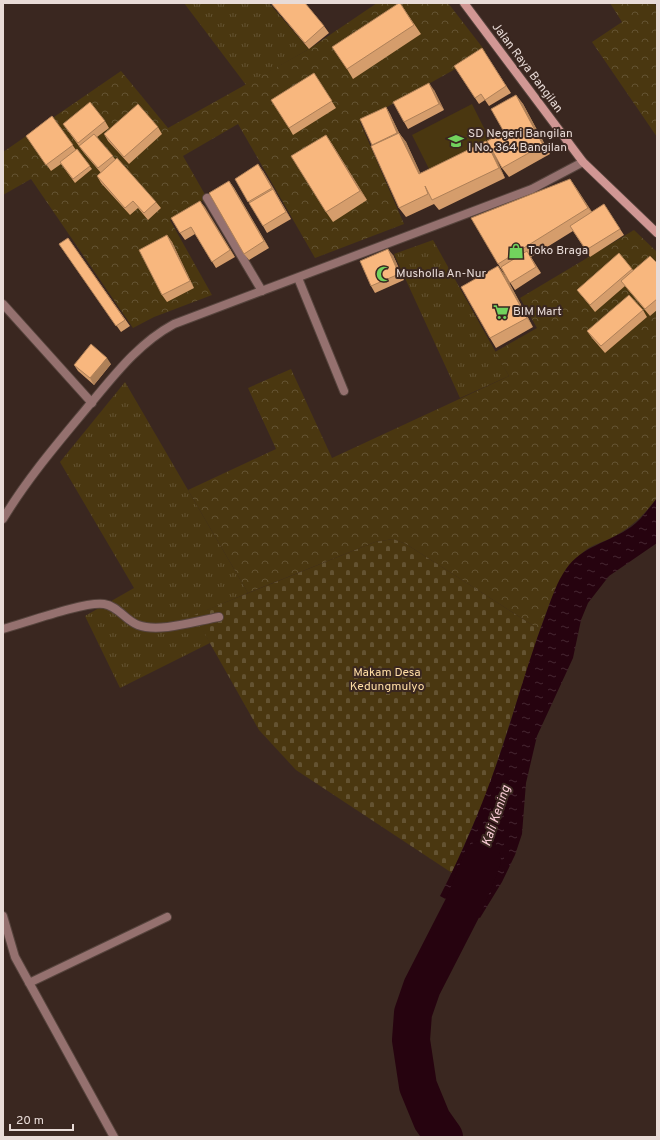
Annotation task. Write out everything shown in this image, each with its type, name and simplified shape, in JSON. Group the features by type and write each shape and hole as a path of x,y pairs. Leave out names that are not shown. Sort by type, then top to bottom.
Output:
{"main road":[{"name":"Jalan Raya Bangilan","path":"464,3 583,162 657,233"}],"street":[{"path":"3,519 35,471 92,402 136,351 160,331 174,324 532,189 583,162"},
{"path":"207,198 262,291"},
{"path":"298,278 344,391"},
{"path":"3,304 92,402"},
{"path":"3,629 92,604 111,606 136,624 146,628 164,627 219,617"},
{"path":"3,916 15,957 114,1137"},
{"path":"29,983 167,917"}],"green space":[{"path":"184,3 269,3 309,49 246,85"},
{"path":"377,3 448,3 486,52 360,122 404,224 315,258 238,124 183,156 207,198 170,220 212,295 154,317 133,328 31,179 3,195 3,152 121,71 168,128 309,49"},
{"path":"610,3 654,3 657,8 657,137 592,42 622,22"},
{"path":"472,104 491,142 431,173 412,135"},
{"path":"634,230 657,252 657,498 630,526 617,535 587,549 570,566 558,586 540,630 406,544 393,539 375,542 248,593 188,490 276,449 248,388 291,369 332,458 509,376 495,352 537,328 520,298"},
{"path":"433,240 509,376 460,398 394,254"},
{"path":"125,382 248,593 195,615 210,643 120,688 85,616 134,588 60,462"},
{"name":"Makam Desa Kedungmulyo","path":"393,539 406,544 540,630 487,793 452,873 296,770 259,730 194,615 375,542"}],"water":[{"path":"657,498 657,543 609,576 588,603 581,620 573,658 537,736 526,783 522,834 515,855 502,882 480,918 440,896 471,830 489,786 533,650 555,590 572,561 588,550 631,527 642,517"}],"building":[{"path":"271,3 305,3 324,26 305,43"},
{"path":"399,3 414,25 347,69 332,47"},
{"path":"482,48 506,86 485,100 481,94 475,98 454,66"},
{"path":"314,73 332,101 289,128 271,100"},
{"path":"429,83 439,104 404,122 393,102"},
{"path":"516,95 543,145 502,168 487,141 504,132 491,109"},
{"path":"90,102 105,121 78,143 63,124"},
{"path":"138,104 158,127 124,157 104,134"},
{"path":"386,107 397,133 372,145 360,119"},
{"path":"52,116 73,145 46,165 26,136"},
{"path":"399,133 419,174 486,141 499,168 432,200 425,186 428,194 399,208 371,146"},
{"path":"94,134 113,156 98,168 79,146"},
{"path":"326,135 360,191 326,212 291,156"},
{"path":"77,149 90,166 73,179 60,162"},
{"path":"117,158 156,202 144,213 133,201 125,208 97,176"},
{"path":"258,164 272,188 248,202 235,179"},
{"name":"Toko Braga","path":"570,179 588,208 498,264 471,218"},
{"path":"229,181 264,241 244,254 209,193"},
{"path":"273,189 286,212 263,226 249,203"},
{"path":"200,201 230,250 212,262 191,227 180,233 171,218"},
{"path":"604,204 620,229 586,250 570,226"},
{"path":"167,235 190,281 162,295 139,250"},
{"path":"68,238 125,320 116,326 59,244"},
{"name":"Musholla An-Nur","path":"388,249 399,274 371,286 360,261"},
{"path":"527,251 536,267 510,283 501,267"},
{"path":"619,253 632,269 590,305 577,290"},
{"path":"650,256 657,263 657,299 645,309 621,281"},
{"name":"BIM Mart","path":"498,266 527,318 490,338 461,287"},
{"path":"629,295 643,310 601,346 587,331"},
{"path":"91,344 107,358 90,378 74,365"}],"waterway":[{"name":"Kali Kening","path":"444,1137 432,1120 418,1086 411,1040 413,1013 422,987 464,905 482,860"}],"place":[{"name":"SD Negeri Bangilan I No. 364 Bangilan","path":"456,141"},
{"name":"Toko Braga","path":"516,251"},
{"name":"Musholla An-Nur","path":"384,274"},
{"name":"BIM Mart","path":"501,312"}]}
